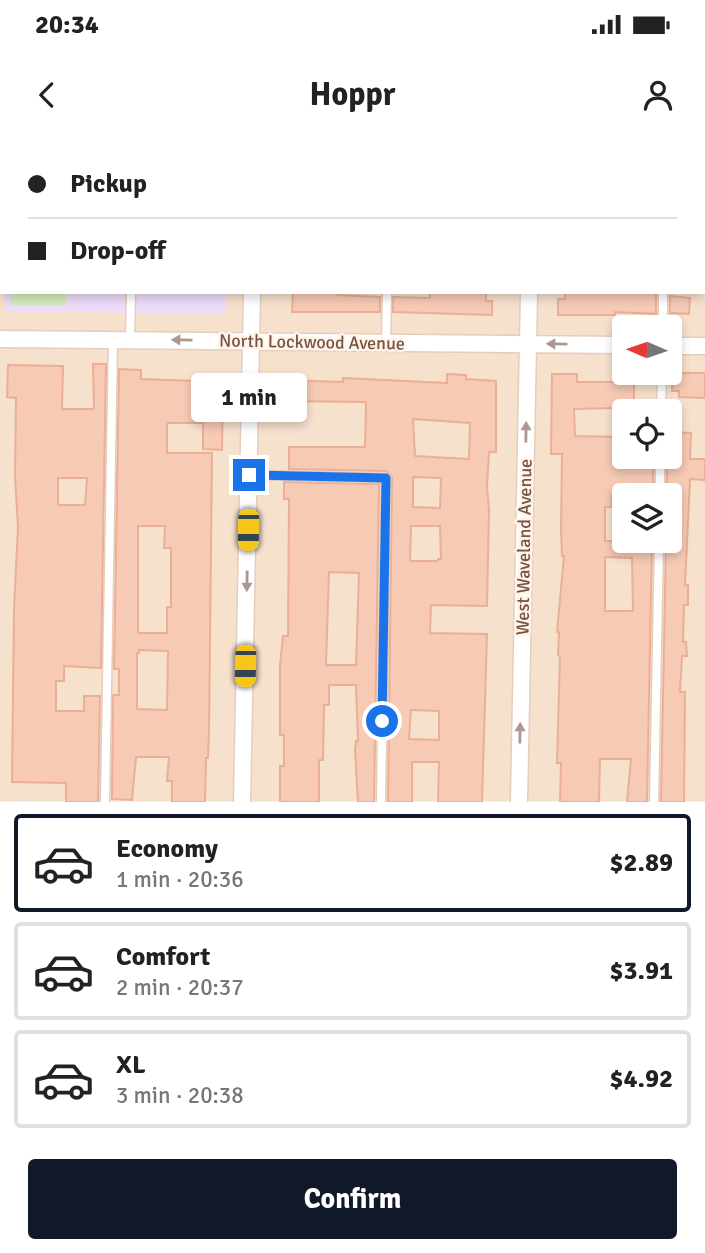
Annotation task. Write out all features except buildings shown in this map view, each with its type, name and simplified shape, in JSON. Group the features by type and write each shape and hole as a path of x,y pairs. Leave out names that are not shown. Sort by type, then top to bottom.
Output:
{"street":[{"path":"243,802 253,294"},
{"name":"West Waveland Avenue","path":"519,802 529,294"},
{"name":"North Lockwood Avenue","path":"0,339 612,345"},
{"path":"682,346 705,346"}],"lane":[{"path":"130,340 131,294"},
{"path":"386,343 387,294"},
{"path":"663,294 663,315"},
{"path":"105,802 113,340"},
{"path":"249,475 386,478 381,802"},
{"path":"654,802 659,553"}],"shaded area":[{"path":"0,294 6,294 6,311 225,314 226,294 705,294 705,801 0,801"},
{"path":"6,294 226,294 225,314 5,311"}],"green space":[{"path":"11,294 67,294 66,306 11,305"}],"route":[{"path":"249,475 386,478 382,721"}]}
